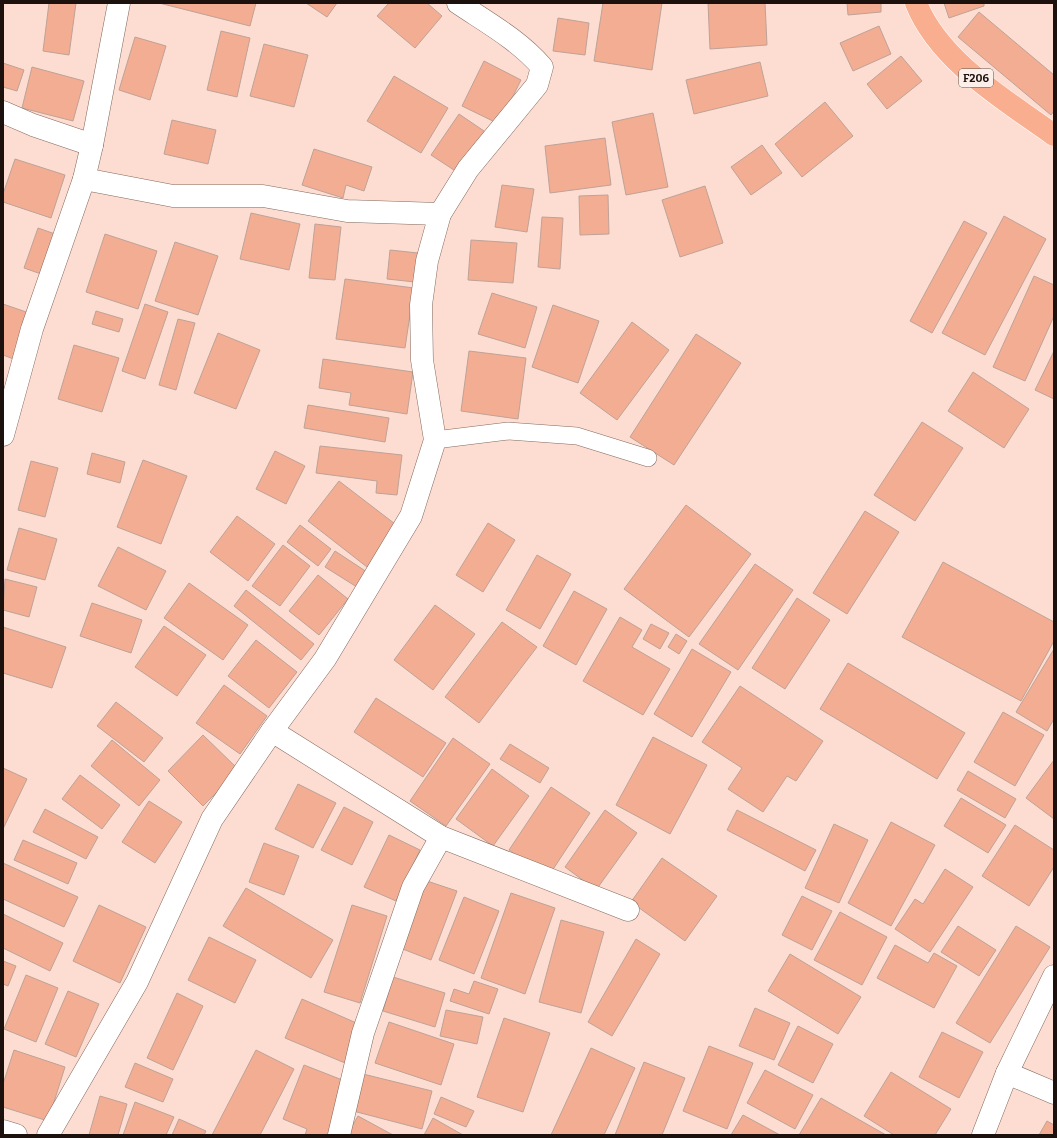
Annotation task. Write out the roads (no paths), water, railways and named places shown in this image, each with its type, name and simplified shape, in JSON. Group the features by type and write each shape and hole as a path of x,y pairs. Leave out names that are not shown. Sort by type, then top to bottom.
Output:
{"main road":[{"name":"F206","path":"916,3 923,19 956,61 996,95 1054,135"}],"street":[{"path":"3,435 32,329 84,179 92,145 119,3"},
{"path":"48,1135 137,982 212,819 272,731 325,660 410,516 435,440 422,360 421,305 427,261 440,214 468,169 537,85 542,67 533,56 458,3"},
{"path":"3,112 33,125 92,145"},
{"path":"84,179 173,196 263,196 347,211 440,214"},
{"path":"272,731 441,837 628,910"},
{"path":"339,1135 363,1033 390,953 413,887 441,837"},
{"path":"983,1135 1007,1073 1054,976"},
{"path":"1007,1073 1054,1093"},
{"path":"3,1131 16,1135"}],"lane":[{"path":"435,440 508,431 577,436 648,458"}]}
